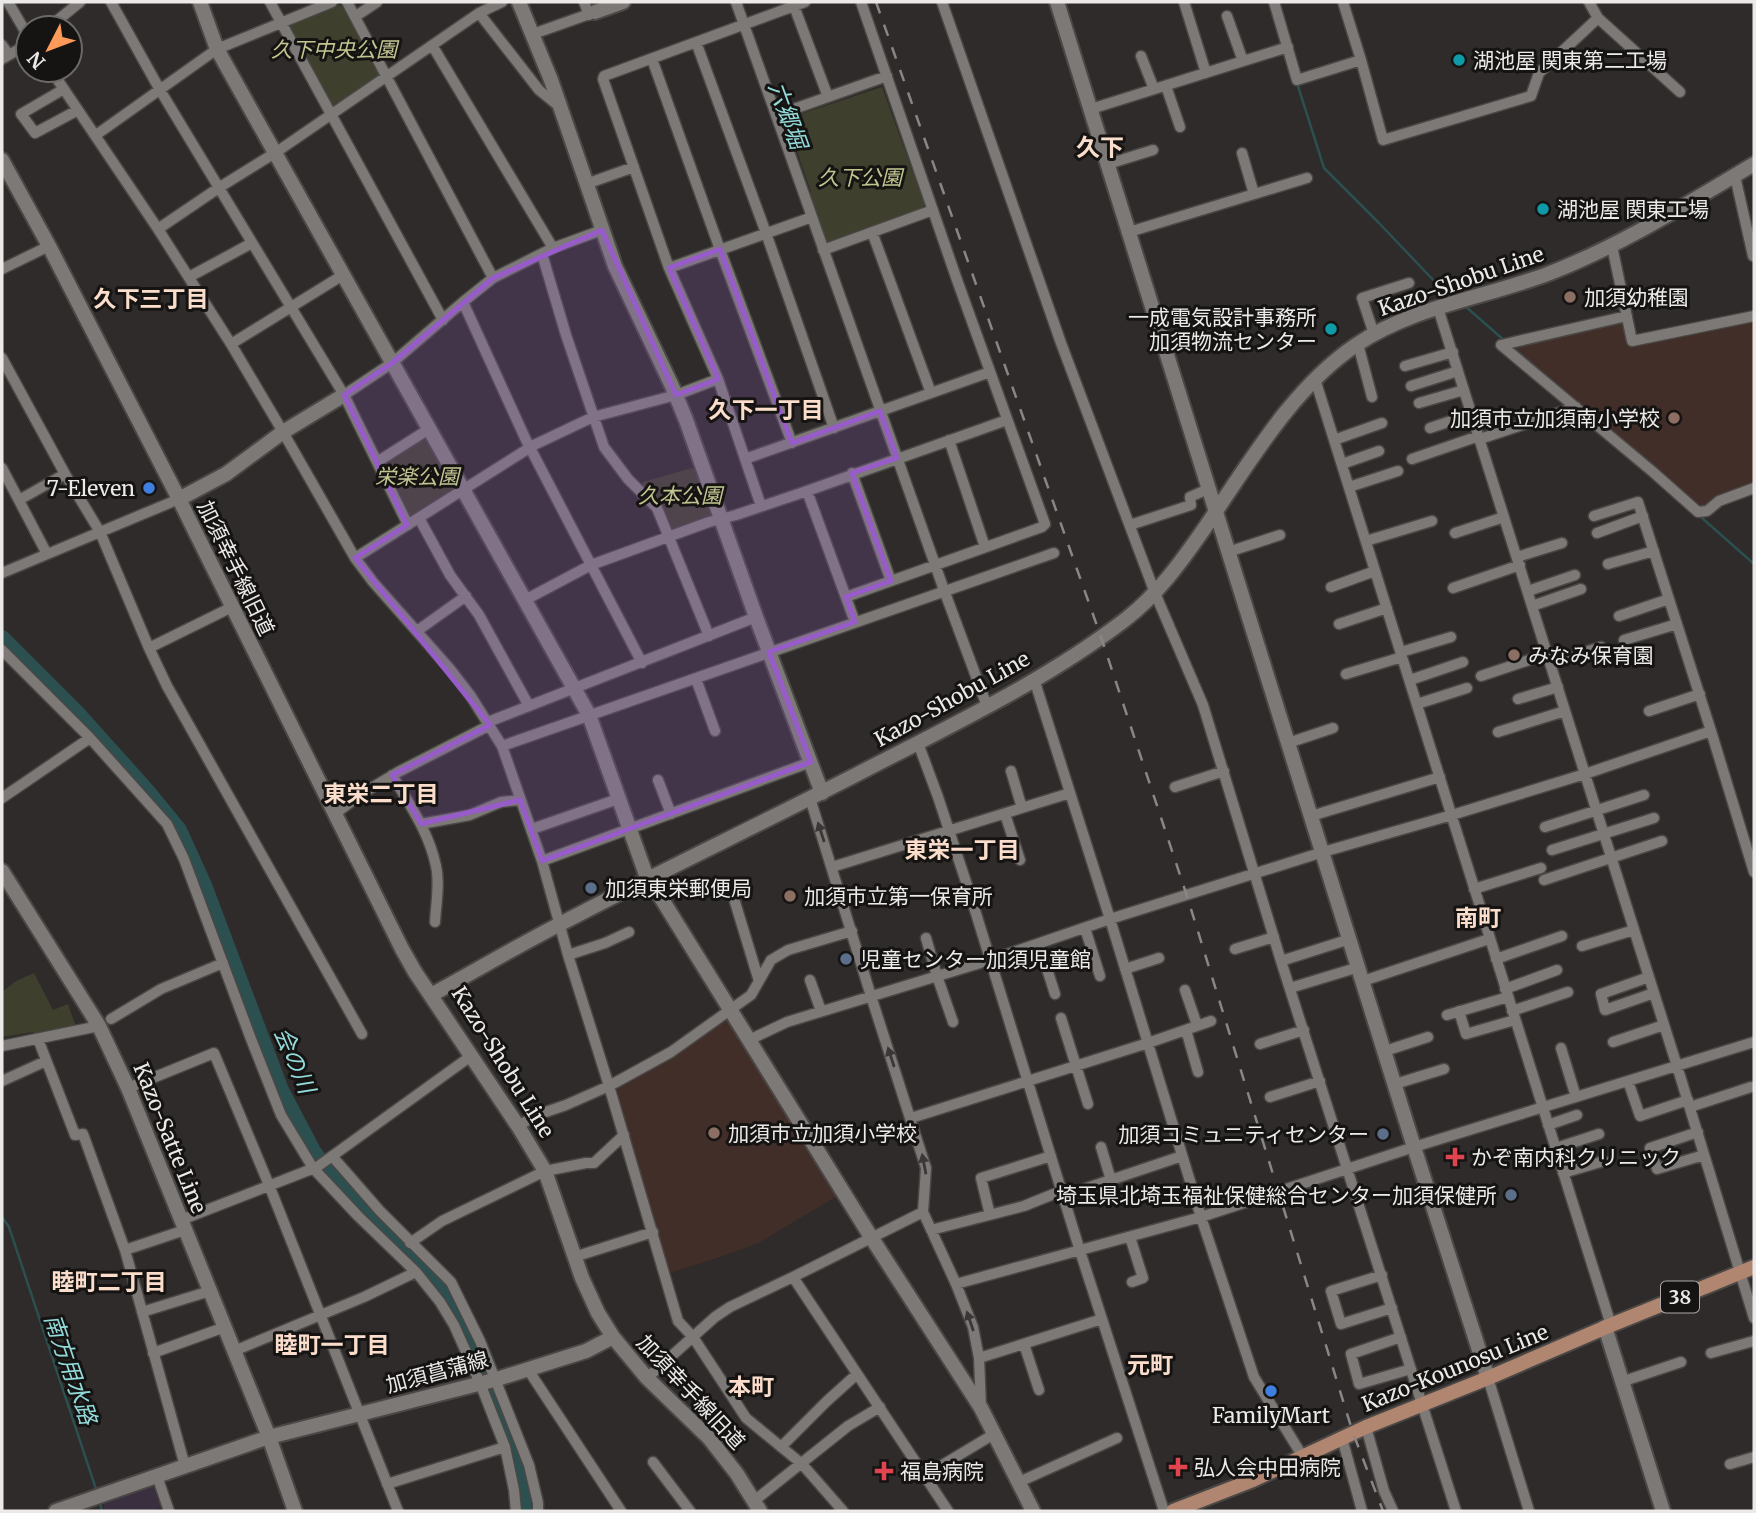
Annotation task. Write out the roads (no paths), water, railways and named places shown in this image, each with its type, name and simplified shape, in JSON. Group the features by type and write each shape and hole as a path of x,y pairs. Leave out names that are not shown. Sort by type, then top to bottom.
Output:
{"main road":[{"name":"Kazo-Kounosu Line","path":"1173,1511 1253,1480 1366,1427 1747,1270"}],"street":[{"path":"65,14 80,2"},
{"path":"111,2 160,90 344,395 408,524"},
{"path":"200,2 217,49 589,715 648,879 981,1408 1033,1511"},
{"path":"270,2 443,320"},
{"path":"96,135 217,49 332,2"},
{"path":"347,2 493,278"},
{"path":"356,16 377,2"},
{"path":"158,229 275,153 479,13 502,2"},
{"path":"519,2 561,108 624,287 676,395 702,461 755,617 811,762 832,867 926,1168 923,1212 973,1327 979,1358 981,1408"},
{"path":"584,2 592,13"},
{"path":"533,34 623,2"},
{"path":"736,2 987,706"},
{"path":"761,506 718,379 669,268 603,79 604,76 805,2"},
{"path":"846,597 1045,524 861,2"},
{"path":"942,2 1061,343 1155,593 1203,705 1281,961 1456,1511"},
{"path":"1057,2 1530,1511"},
{"path":"1184,2 1206,73"},
{"path":"1273,2 1297,79 1362,60"},
{"path":"1343,2 1362,60 1383,140 1531,96 1539,74 1598,18"},
{"path":"1589,2 1598,18 1679,92"},
{"path":"794,6 828,97"},
{"path":"479,13 539,90 561,108"},
{"path":"1227,16 1243,61"},
{"path":"696,42 835,428"},
{"path":"2,45 5,57"},
{"path":"432,45 553,248"},
{"path":"1091,109 1288,47"},
{"path":"1142,55 1154,89"},
{"path":"652,59 792,443"},
{"path":"777,115 887,76"},
{"path":"61,84 231,344 355,558 470,695 502,746 542,861 678,1321 693,1337 746,1419 802,1464 843,1511"},
{"path":"1166,86 1180,127"},
{"path":"64,89 21,114 35,133 78,110"},
{"path":"1108,164 1153,150"},
{"path":"1242,153 1254,194"},
{"name":"Kazo-Shobu Line","path":"613,1337 589,1295 545,1171 431,995 560,924 987,706 1125,620 1155,593 1186,556 1285,413 1315,379 1358,344 1400,321 1520,283 1612,246 1754,164"},
{"path":"586,184 634,167"},
{"name":"加須幸手線旧道","path":"4,170 49,246 336,813 387,920 415,972 431,995"},
{"path":"1735,176 1754,258"},
{"path":"1129,232 1307,178"},
{"path":"823,250 933,210"},
{"path":"669,268 812,216"},
{"path":"2,573 211,483 283,432 392,363 493,278 553,248 602,230"},
{"path":"872,232 931,393"},
{"path":"189,278 252,243"},
{"path":"2,269 49,246"},
{"path":"1612,246 1632,341 1754,316"},
{"path":"542,254 566,335 607,453 628,479 654,504 709,636"},
{"path":"231,344 342,275"},
{"path":"1374,334 1363,299 1409,283"},
{"path":"463,302 530,447 642,663"},
{"path":"1438,307 1704,1155 1747,1270 1754,1315"},
{"path":"1627,316 1501,345 1698,512 1707,511 1720,501 1754,488"},
{"path":"1358,344 1372,397"},
{"path":"1405,366 1453,352"},
{"path":"2,358 100,532 149,648 184,716 362,1034"},
{"path":"1411,386 1458,370"},
{"path":"745,459 990,372"},
{"path":"355,558 530,447 593,417 676,395 718,379"},
{"path":"1315,379 1556,1148 1608,1326 1621,1382 1663,1511"},
{"path":"1419,403 1464,390"},
{"path":"1412,459 1576,407"},
{"path":"1430,428 1472,414"},
{"path":"525,600 591,565 1007,419"},
{"path":"1334,440 1382,423"},
{"path":"377,462 429,429"},
{"path":"949,440 985,547"},
{"path":"1342,464 1379,450"},
{"path":"2,468 47,554"},
{"path":"1349,487 1398,471"},
{"path":"19,500 65,474"},
{"path":"852,474 891,581"},
{"path":"1130,525 1191,505 1190,497 1208,489"},
{"path":"807,491 855,622"},
{"path":"1594,516 1638,502 1712,731 1754,872"},
{"path":"1597,533 1643,516"},
{"path":"1455,533 1504,517"},
{"path":"419,518 450,575 479,615 529,706"},
{"path":"1366,541 1432,521"},
{"path":"1228,552 1280,535"},
{"path":"1453,588 1562,543"},
{"path":"1608,565 1654,551"},
{"path":"502,746 1054,553"},
{"path":"1331,587 1375,571"},
{"path":"1528,591 1575,575"},
{"path":"1532,606 1581,589"},
{"path":"417,631 466,596"},
{"path":"1619,615 1670,599"},
{"path":"149,648 232,607"},
{"path":"1339,624 1387,608"},
{"path":"336,813 392,775 489,724 755,617"},
{"path":"1624,640 1677,624"},
{"path":"1346,674 1451,637"},
{"path":"1481,676 1601,647"},
{"path":"2,650 90,738 167,824 184,859 281,1115 315,1168 358,1216 416,1272 440,1302 488,1381 529,1465 538,1511"},
{"path":"1410,680 1463,662"},
{"path":"696,679 715,731"},
{"path":"1034,679 1201,1217 1254,1377 1303,1457"},
{"path":"1518,699 1558,687"},
{"path":"1417,704 1467,688"},
{"path":"1649,712 1700,694"},
{"path":"1498,732 1565,711"},
{"path":"1288,743 1333,728"},
{"path":"749,1040 787,1022 821,1011 990,960 1322,852 1585,774 1712,731"},
{"path":"2,797 90,738"},
{"path":"918,743 990,960 1164,1511"},
{"path":"542,861 811,762"},
{"path":"1012,771 1022,808"},
{"path":"1175,787 1224,771"},
{"path":"392,775 421,824 437,867 435,922"},
{"path":"1311,816 1440,776"},
{"path":"658,780 671,814"},
{"path":"832,867 1070,793"},
{"path":"1545,827 1644,795"},
{"path":"532,829 618,799"},
{"path":"421,824 470,815 501,802 520,800"},
{"path":"1005,814 1020,860"},
{"path":"1552,850 1654,818"},
{"path":"1544,880 1662,841"},
{"path":"1474,889 1541,868"},
{"name":"Kazo-Satte Line","path":"2,871 105,1023 128,1088 269,1437 295,1511"},
{"path":"735,902 759,981"},
{"path":"1085,928 1100,976"},
{"path":"1583,946 1634,930"},
{"path":"568,955 629,932"},
{"path":"517,1126 537,1115 609,1086 660,1059 751,995 771,960 788,950 852,932"},
{"path":"1496,959 1562,936"},
{"path":"926,937 953,1022"},
{"path":"1235,949 1274,937"},
{"path":"1281,961 1350,939"},
{"path":"1290,988 1361,974 1489,939"},
{"path":"1039,944 1055,994"},
{"path":"1125,969 1159,958"},
{"path":"2,1046 105,1023 161,989 223,964"},
{"path":"1447,1015 1557,970"},
{"path":"1649,977 1601,994 1605,1010 1654,993"},
{"path":"810,980 821,1011"},
{"path":"1185,990 1197,1026"},
{"path":"1459,1011 1466,1034 1568,992"},
{"path":"1062,1018 1088,1104"},
{"path":"911,1118 1211,1021"},
{"path":"1613,1042 1664,1025"},
{"path":"1186,1030 1198,1072"},
{"path":"1260,1044 1304,1030"},
{"path":"1385,1051 1428,1037"},
{"path":"38,1039 75,1135 83,1134 125,1250 186,1466"},
{"path":"956,1284 1201,1217 1347,1168 1754,1042"},
{"path":"1561,1048 1576,1097"},
{"path":"128,1088 214,1053 398,1511"},
{"path":"125,1250 269,1185 315,1168 471,1055"},
{"path":"2,1081 46,1061"},
{"path":"1395,1084 1444,1069"},
{"path":"1270,1097 1320,1081"},
{"path":"1628,1081 1640,1116 1751,1087"},
{"path":"1548,1125 1577,1115"},
{"path":"1698,1132 1650,1148 1657,1169 1704,1155"},
{"path":"1556,1148 1599,1134"},
{"path":"410,1243 442,1221 545,1171 594,1163 624,1135"},
{"path":"1101,1147 1111,1180"},
{"path":"990,1215 981,1178 1051,1156"},
{"path":"931,1230 1024,1206 1182,1156"},
{"path":"329,1158 451,1282 480,1340 505,1447 516,1511"},
{"path":"1563,1173 1604,1161"},
{"path":"647,1378 715,1317 730,1307 923,1212"},
{"path":"574,1257 653,1232"},
{"path":"1130,1237 1143,1279 1132,1282"},
{"path":"234,1351 364,1297 416,1272"},
{"path":"1382,1275 1331,1291 1341,1324 1392,1308"},
{"path":"793,1278 947,1511"},
{"path":"142,1312 210,1291"},
{"path":"979,1358 1102,1319"},
{"path":"153,1353 225,1327"},
{"name":"加須幸手線旧道","path":"613,1337 647,1378 709,1438 737,1474 757,1506"},
{"name":"加須菖蒲線","path":"269,1437 488,1381 586,1351 613,1337"},
{"path":"1401,1337 1351,1354 1359,1384 1411,1369"},
{"path":"1711,1353 1754,1341"},
{"path":"1024,1344 1039,1390"},
{"path":"1621,1382 1681,1362"},
{"path":"527,1368 621,1511"},
{"path":"780,1447 858,1374"},
{"path":"757,1506 848,1426 880,1407"},
{"path":"1366,1427 1384,1491 1393,1511"},
{"path":"924,1476 994,1434"},
{"path":"56,1511 95,1505 157,1476 269,1437"},
{"path":"1019,1482 1117,1438"},
{"path":"1342,1438 1362,1511"},
{"path":"387,1484 505,1447"},
{"path":"1730,1464 1754,1457"},
{"path":"653,1462 690,1511"},
{"path":"157,1476 169,1511"}],"waterway":[{"name":"六郷堀","path":"741,30 750,56"},
{"path":"1297,83 1324,168 1439,286 1454,297"},
{"name":"六郷堀","path":"811,230 827,274"},
{"path":"1465,306 1505,341"},
{"path":"1512,347 1539,370"},
{"name":"六郷堀","path":"878,419 885,438"},
{"path":"1702,518 1754,564"},
{"name":"会の川","path":"2,638 79,715 179,830 204,885 281,1090 313,1151 331,1176 365,1213 424,1269 457,1311 504,1414 520,1472 524,1511"},
{"name":"南方用水路","path":"2,1217 9,1227 97,1492"},
{"name":"南方用水路","path":"100,1503 102,1511"}],"railway":[{"path":"876,2 1101,637 1187,896 1353,1433 1383,1511"}],"place":[{"name":"湖池屋 関東第二工場","path":"1459,60"},
{"name":"湖池屋 関東工場","path":"1543,209"},
{"name":"加須幼稚園","path":"1570,297"},
{"name":"一成電気設計事務所 加須物流センター","path":"1331,329"},
{"name":"加須市立加須南小学校","path":"1674,418"},
{"name":"7-Eleven","path":"149,488"},
{"name":"みなみ保育園","path":"1514,655"},
{"name":"加須東栄郵便局","path":"591,888"},
{"name":"加須市立第一保育所","path":"790,896"},
{"name":"児童センター加須児童館","path":"846,959"},
{"name":"加須市立加須小学校","path":"714,1133"},
{"name":"加須コミュニティセンター","path":"1383,1134"},
{"name":"かぞ南内科クリニック","path":"1455,1157"},
{"name":"埼玉県北埼玉福祉保健総合センター加須保健所","path":"1511,1195"},
{"name":"FamilyMart","path":"1271,1391"},
{"name":"弘人会中田病院","path":"1178,1467"},
{"name":"福島病院","path":"884,1471"}],"district":[{"name":"久下","path":"1100,147"},
{"name":"久下三丁目","path":"151,298"},
{"name":"久下一丁目","path":"766,409"},
{"name":"東栄二丁目","path":"381,793"},
{"name":"東栄一丁目","path":"962,849"},
{"name":"南町","path":"1478,917"},
{"name":"睦町二丁目","path":"109,1281"},
{"name":"睦町一丁目","path":"332,1344"},
{"name":"元町","path":"1150,1364"},
{"name":"本町","path":"751,1386"}],"park label":[{"name":"久下中央公園","path":"334,49"},
{"name":"久下公園","path":"860,177"},
{"name":"栄楽公園","path":"417,476"},
{"name":"久本公園","path":"680,495"}]}
